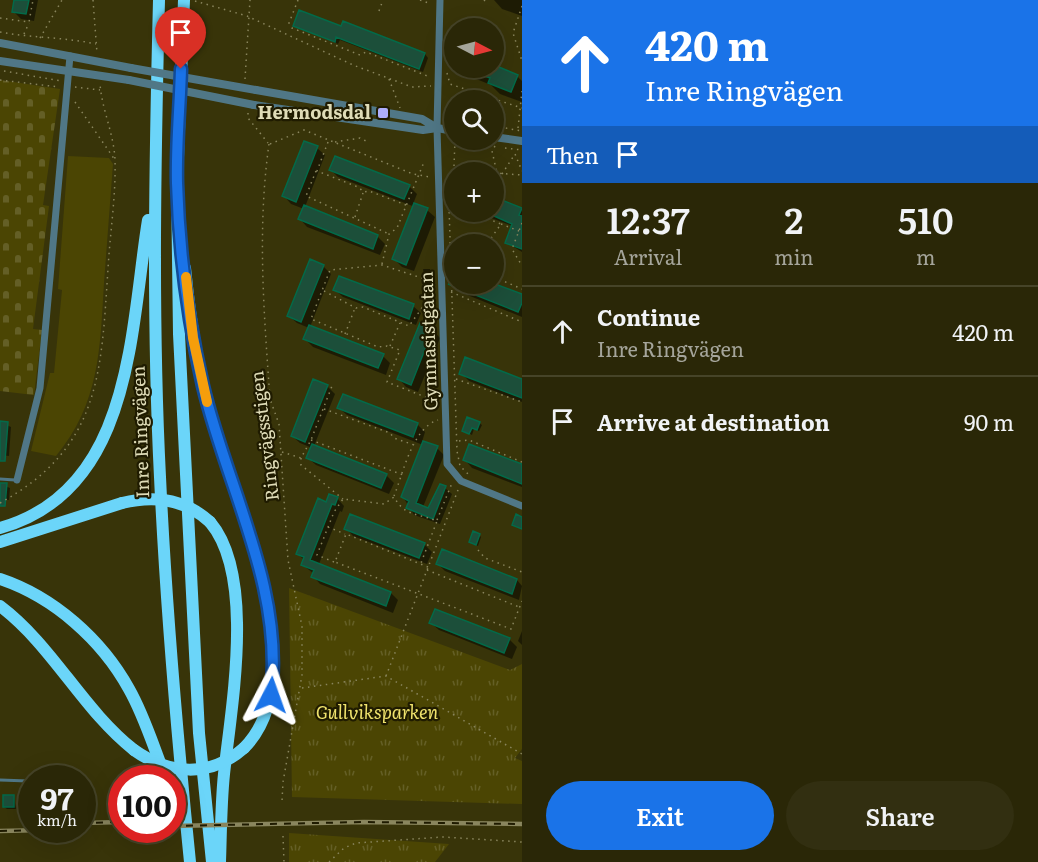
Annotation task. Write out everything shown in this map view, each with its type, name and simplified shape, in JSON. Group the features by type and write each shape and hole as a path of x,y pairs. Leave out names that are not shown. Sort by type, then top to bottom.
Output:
{"highway":[{"name":"Inre Ringvägen","path":"159,0 154,186 160,477 176,733 189,856"},
{"path":"184,0 177,183 178,334 199,734 212,862"},
{"path":"0,606 27,628 114,733 134,750 155,762 190,770 221,764 244,748 262,726 271,695 273,658 270,618 257,562 210,414 193,338 177,183"},
{"path":"0,528 30,516 65,492 95,456 106,434 126,369 154,186"},
{"path":"0,542 122,503 148,499 174,501 192,507 217,531 229,562 236,621 233,697 224,776 220,862"},
{"path":"0,579 48,602 87,634 112,661 130,690 161,765"}],"street":[{"name":"Gymnasistgatan","path":"440,0 435,86 440,177 447,464 458,479"},
{"path":"0,43 422,119 437,128"},
{"path":"17,480 40,388 69,56"},
{"path":"0,61 168,87 251,107 423,130 444,129"},
{"path":"504,141 522,141"},
{"path":"458,479 522,506"}],"lane":[{"path":"0,479 17,480"},
{"path":"0,780 18,781"}],"path":[{"path":"23,36 29,22 33,0"},
{"path":"36,43 62,0"},
{"path":"93,0 97,54"},
{"path":"191,0 247,16 297,41 412,87 435,86 431,77 366,52 360,55 292,28 289,23 298,0"},
{"path":"245,80 247,16 250,0"},
{"path":"380,11 383,0"},
{"path":"420,0 432,5"},
{"path":"432,0 432,13"},
{"path":"522,6 513,33 522,61"},
{"path":"0,18 29,22"},
{"path":"0,32 38,38 57,37 96,44"},
{"path":"389,78 400,109"},
{"path":"447,78 450,84 468,90"},
{"path":"0,80 100,90"},
{"path":"0,503 27,487 62,453 87,412 100,371 115,160 99,83"},
{"path":"518,128 522,91"},
{"path":"504,102 521,107"},
{"path":"251,107 248,118 269,144 304,130 418,175 444,176"},
{"path":"504,128 522,131"},
{"path":"334,143 360,138 366,141"},
{"path":"328,140 306,196 389,234"},
{"name":"Ringvägsstigen","path":"269,144 263,191 262,283 270,399 279,424 282,452 288,560 302,626 301,688 283,782 282,801"},
{"path":"505,148 522,150"},
{"path":"504,171 515,154 522,171"},
{"path":"382,265 389,234 397,228 424,162"},
{"path":"317,171 358,187 364,192 369,191 406,205"},
{"path":"504,174 522,176"},
{"path":"354,218 364,192"},
{"path":"496,222 519,231"},
{"path":"522,223 512,249 522,266"},
{"path":"494,234 501,224"},
{"path":"442,285 382,265 330,270 311,319 378,347 400,350 387,382 428,398 445,397"},
{"path":"504,281 522,289"},
{"path":"322,290 356,308 363,307 409,326 422,308 430,304 443,305"},
{"path":"451,294 457,441 460,466 472,477"},
{"path":"456,294 522,322"},
{"path":"345,334 356,308"},
{"path":"390,347 400,322"},
{"path":"454,378 522,402"},
{"path":"332,386 311,440 301,458 301,465 343,499 384,504 394,497 414,445 424,428 434,421 446,418"},
{"path":"324,409 390,433 394,438 414,445"},
{"path":"311,440 403,475"},
{"path":"457,441 469,440 522,462"},
{"path":"282,452 301,458"},
{"path":"420,564 437,521 458,479"},
{"path":"386,676 428,568 458,479"},
{"path":"394,497 399,508 408,515 424,516 437,521"},
{"path":"343,499 328,527 317,555 512,629 522,602"},
{"path":"328,527 520,607"},
{"path":"335,562 346,534"},
{"path":"478,550 485,558 522,572"},
{"path":"301,688 386,676 522,754"},
{"path":"283,836 284,862"},
{"path":"329,862 344,848 356,843 443,837 522,842"}],"green space":[{"path":"0,80 60,89 43,205 49,206 33,329 42,330 34,395 0,391"},
{"path":"68,156 109,158 113,164 101,330 95,374 82,416 56,456 31,451 50,373 54,373 62,290 58,289"},
{"name":"Gullviksparken","path":"289,588 510,670 522,664 522,749 515,758 522,761 522,804 292,797"},
{"path":"289,833 449,844 435,862 289,862"}],"building":[{"path":"14,0 29,0 26,14 12,12"},
{"path":"299,10 341,26 343,21 425,53 419,69 336,37 335,42 293,26"},
{"path":"504,69 518,75 511,92 488,83 490,78 504,78"},
{"path":"304,141 318,146 296,202 282,196"},
{"path":"335,156 410,185 404,199 329,170"},
{"path":"504,201 522,208 519,215 522,216 522,249 505,243 512,224 504,220"},
{"path":"414,203 428,208 406,265 392,259"},
{"path":"304,205 378,235 373,249 298,219"},
{"path":"310,259 324,265 301,322 287,316"},
{"path":"339,276 414,304 409,319 333,290"},
{"path":"504,287 522,294 522,303 518,312 473,294 504,294"},
{"path":"420,323 433,329 411,385 397,379"},
{"path":"309,325 384,354 378,368 303,339"},
{"path":"465,357 522,379 522,398 459,374"},
{"path":"313,379 328,385 305,442 291,436"},
{"path":"343,394 418,423 413,437 337,408"},
{"path":"467,417 480,422 477,430 472,428 469,434 462,431"},
{"path":"0,421 8,422 5,461 0,461"},
{"path":"423,441 438,446 416,503 428,508 440,484 446,486 433,519 406,508 409,501 401,497"},
{"path":"312,444 387,474 381,488 306,458"},
{"path":"469,444 522,464 522,484 463,460"},
{"path":"0,483 7,483 5,506 0,506"},
{"path":"329,494 338,497 335,505 332,504 310,560 391,592 386,606 311,577 314,570 301,565 304,557 296,554 318,498 326,502"},
{"path":"350,514 425,543 419,558 344,529"},
{"path":"516,514 522,517 522,529 512,525"},
{"path":"473,531 480,534 476,545 469,542"},
{"path":"442,549 517,579 512,594 436,564"},
{"path":"435,609 510,638 504,653 429,623"},
{"path":"3,795 14,795 14,807 3,807"}],"railway":[{"path":"96,823 108,822"},
{"path":"186,826 364,822 522,824"},
{"path":"0,831 18,831"}],"slow traffic":[{"path":"186,277 193,338 207,402"}],"place":[{"name":"Hermodsdal","path":"383,113"}],"route":[{"path":"181,69 177,183 193,338 210,414 265,590 273,658 271,695"}]}
